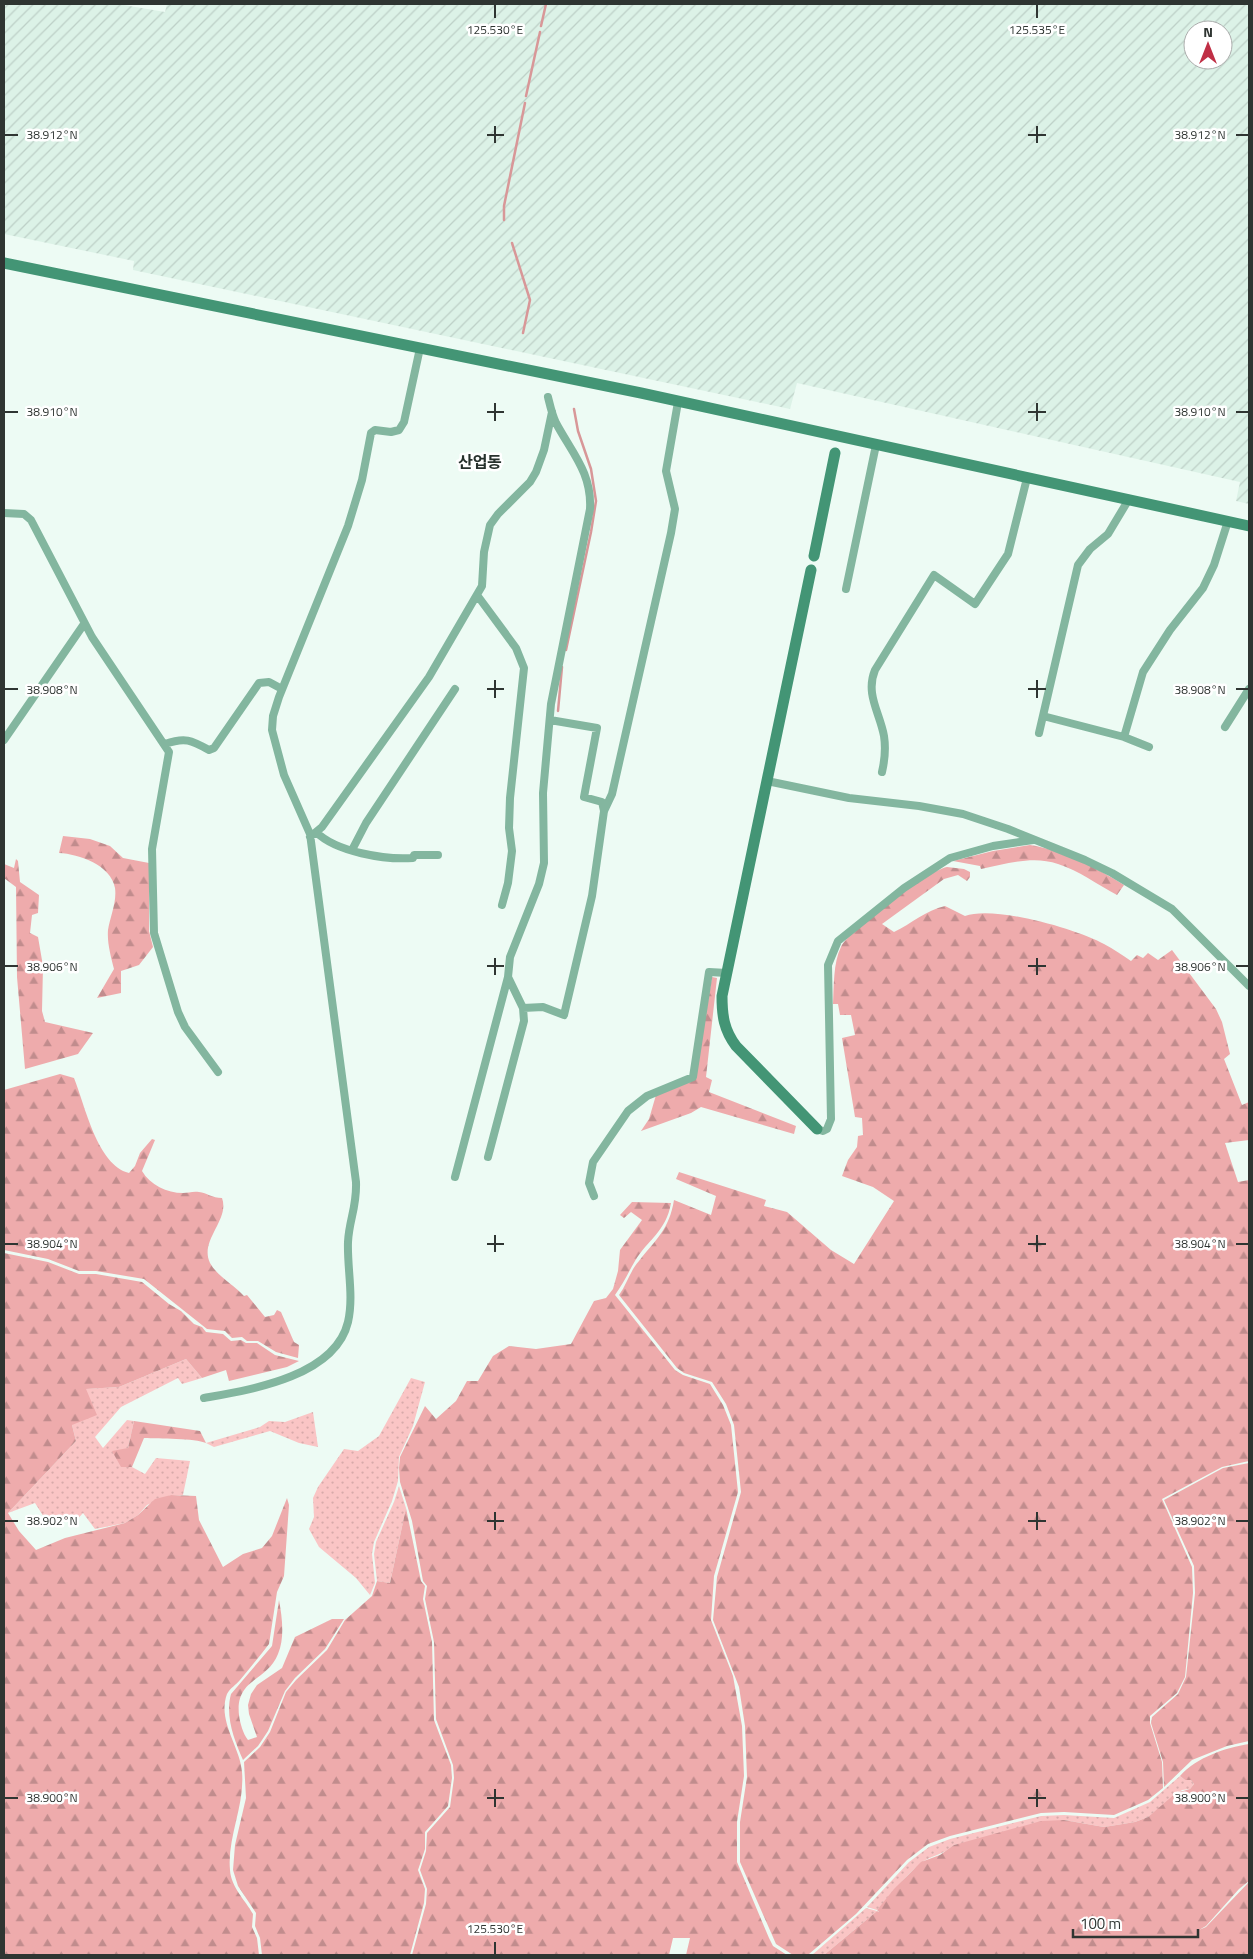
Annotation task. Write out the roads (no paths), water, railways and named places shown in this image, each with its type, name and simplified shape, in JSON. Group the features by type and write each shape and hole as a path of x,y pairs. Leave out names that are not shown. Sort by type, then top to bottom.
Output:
{"main road":[{"path":"4,263 678,402 1249,526"},
{"path":"814,556 835,453"},
{"path":"811,570 727,973 722,1011 727,1034 736,1046 817,1129"}],"street":[{"path":"204,1398 256,1388 304,1369 332,1349 341,1338 348,1323 350,1306 348,1244 357,1201 356,1182 313,834 284,775 272,735 273,716 282,689 338,555 362,480 371,434 375,430 391,432 399,430 404,422 420,348"},
{"path":"454,1177 508,978 510,957 540,884 544,863 544,793 550,720 558,662 590,509 591,494 586,474 555,420 548,397"},
{"path":"523,1008 543,1007 564,1015 592,896 604,811 612,794 671,533 675,509 666,471 678,402"},
{"path":"313,834 428,677 477,595 484,579 484,552 490,526 498,514 530,482 536,472 544,450 552,410"},
{"path":"846,588 876,446"},
{"path":"882,772 886,756 883,735 871,693 871,679 874,670 934,574 974,604 1008,554 1027,478"},
{"path":"1039,733 1078,565 1090,549 1108,534 1129,499"},
{"path":"4,513 24,514 31,520 84,624 128,694 165,744 169,759 152,849 154,933 178,1012 185,1027 218,1072"},
{"path":"1124,737 1143,672 1170,630 1203,588 1214,565 1228,521"},
{"path":"477,595 516,648 524,668 510,798 509,828 512,851 508,882 502,905"},
{"path":"4,740 84,624"},
{"path":"165,744 180,739 192,741 209,750 214,748 260,683 269,682 282,689"},
{"path":"352,850 366,823 454,689"},
{"path":"1225,727 1249,689"},
{"path":"1043,716 1124,737 1149,747"},
{"path":"550,720 597,728 584,797 602,802 604,811"},
{"path":"767,781 849,798 950,811 1008,829 1112,873 1172,909 1249,986"},
{"path":"313,834 346,850 394,859 412,858 414,855 438,855"},
{"path":"817,1129 822,1131 827,1129 831,1119 828,965 838,942 897,893 950,858 993,846 1033,840"},
{"path":"594,1196 589,1183 593,1162 628,1111 647,1096 694,1077 709,972 727,973"},
{"path":"488,1157 524,1021 523,1008 508,978"}],"waterway":[{"path":"541,26 546,4"},
{"path":"526,96 540,32"},
{"path":"504,220 504,206 525,103"},
{"path":"512,243 530,300 523,333"},
{"path":"566,650 596,501 591,469 578,431 574,409"},
{"path":"558,711 562,667"}],"district":[{"name":"산업동","path":"480,462"}]}
